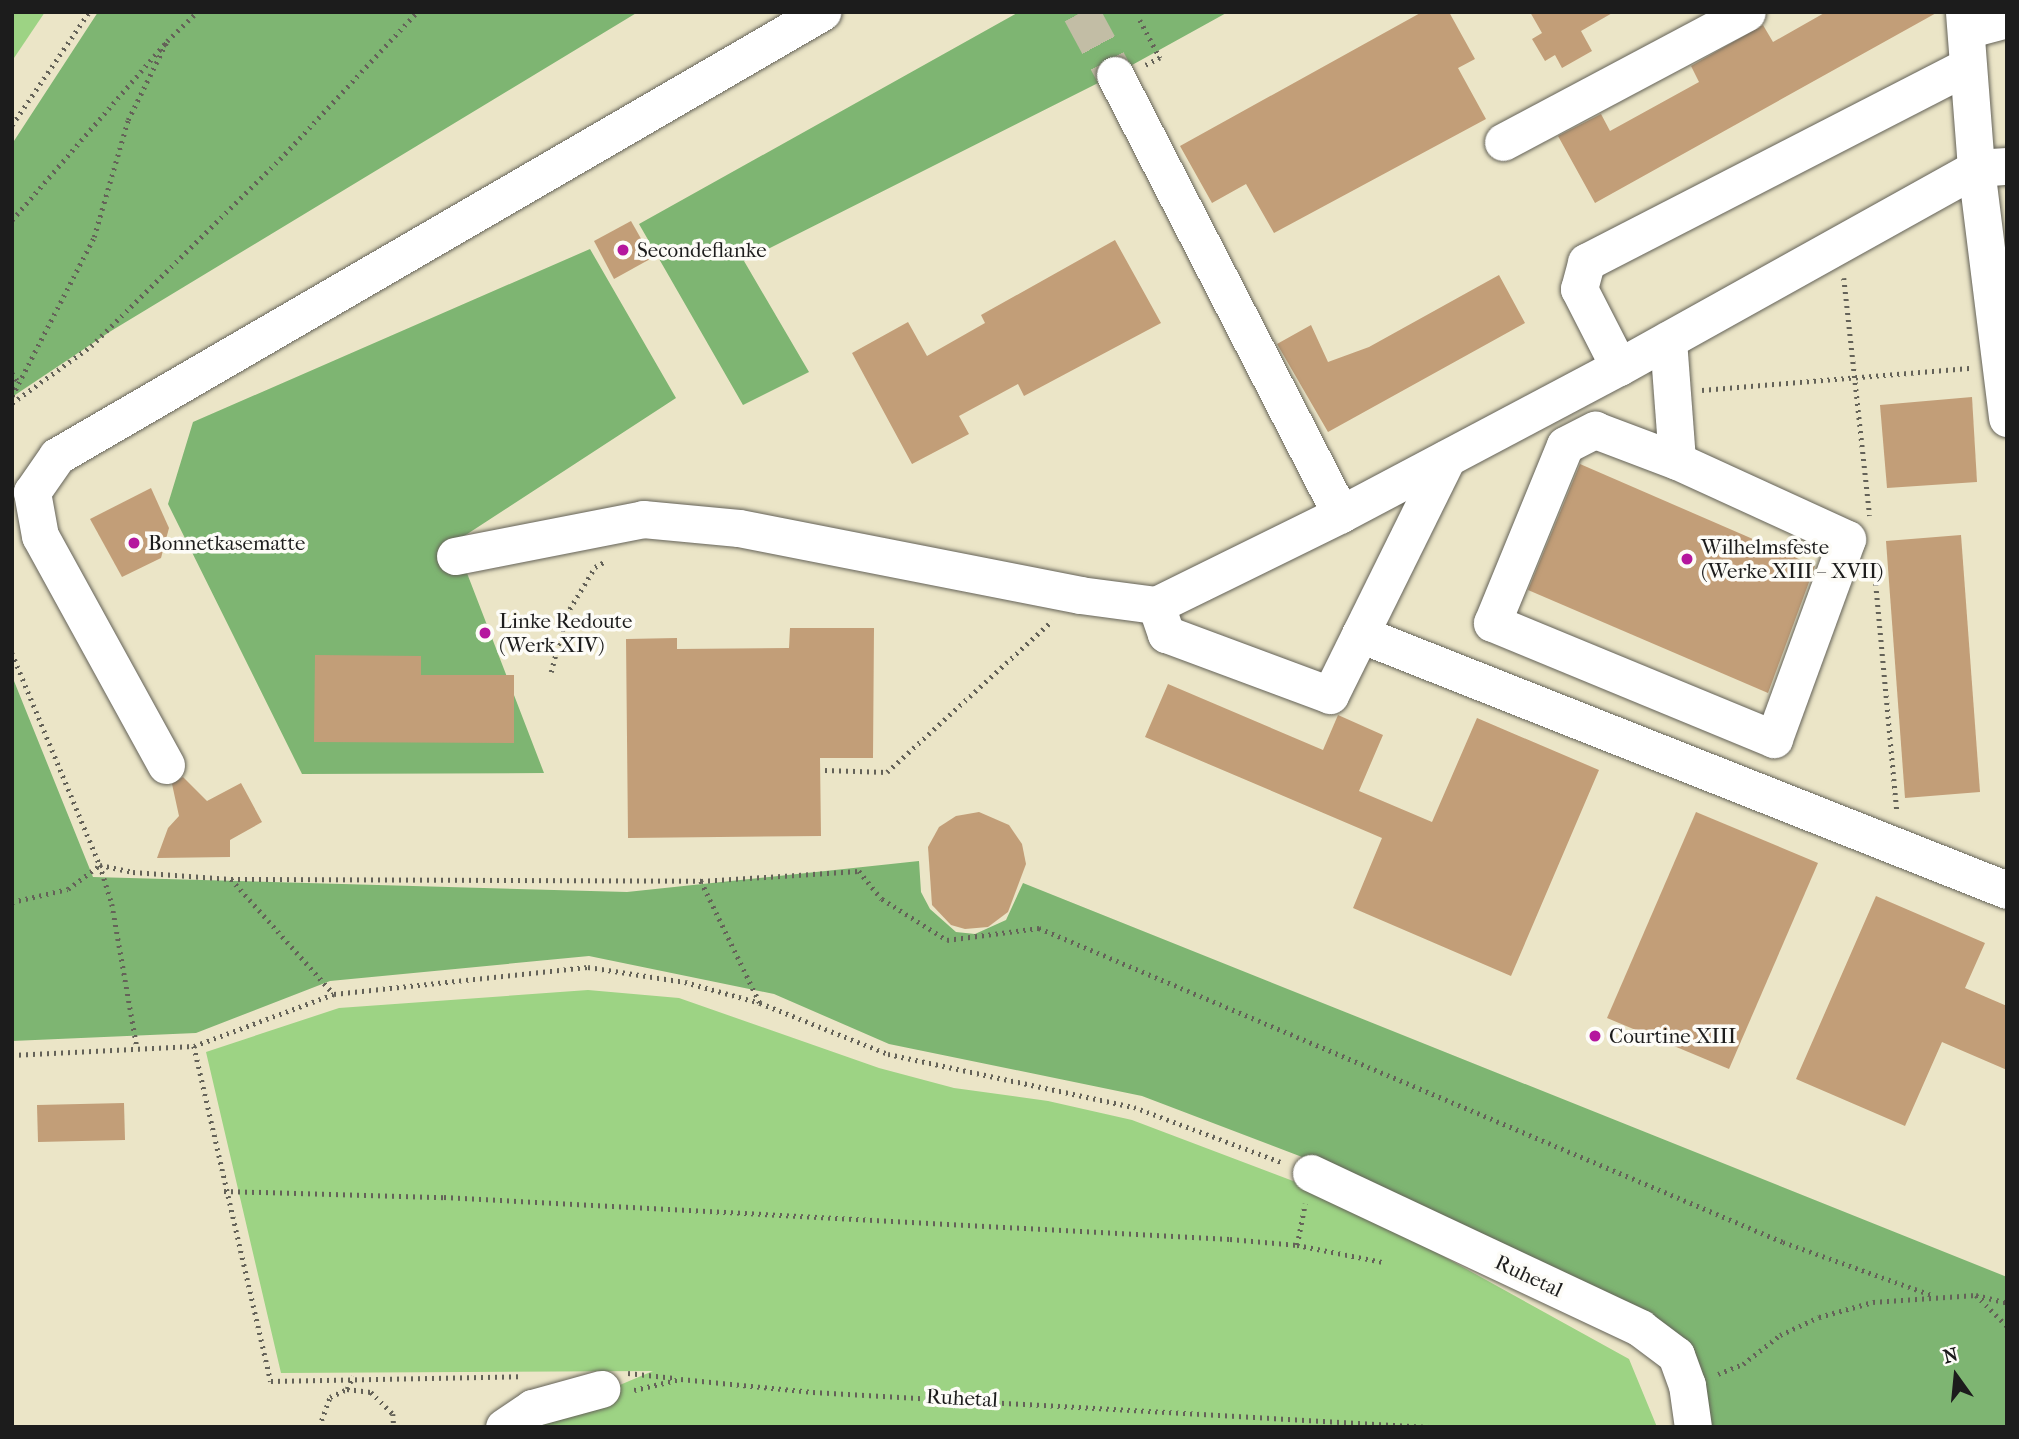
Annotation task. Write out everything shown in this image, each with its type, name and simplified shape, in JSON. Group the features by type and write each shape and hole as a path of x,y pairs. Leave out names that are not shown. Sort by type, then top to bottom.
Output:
{"lane":[{"path":"166,765 40,536 32,492 57,456 822,12"},
{"path":"1503,142 1747,12"},
{"path":"2007,19 1965,21 1966,67 1992,167 2007,418"},
{"path":"1619,367 1580,289 1586,262 1966,67"},
{"path":"1115,75 1341,514"},
{"path":"455,556 643,519 739,528 1080,595 1156,605 1341,514 1992,167"},
{"path":"1668,341 1677,461"},
{"path":"1595,430 1677,461 1847,539 1774,739 1492,623 1565,445 1595,430"},
{"path":"1156,605 1166,634 1330,695 1447,458"},
{"path":"1360,634 2007,890"},
{"name":"Ruhetal","path":"1311,1173 1640,1328 1676,1355 1687,1385 1693,1427"},
{"path":"504,1427 532,1408 609,1381"}],"path":[{"path":"12,125 89,12"},
{"path":"12,220 167,41 197,12"},
{"path":"12,403 91,346 280,159 417,12"},
{"path":"12,396 17,380 94,237 128,120 167,41"},
{"path":"1672,393 2002,365"},
{"path":"12,373 17,380"},
{"path":"551,672 566,615 595,567 616,556"},
{"path":"825,769 887,772 1080,595"},
{"path":"12,653 100,865 112,904 136,1047"},
{"path":"12,902 68,889 100,865 133,872 230,879 701,881 859,871 882,899 947,940 1040,928 1783,1242 1932,1295"},
{"path":"230,879 334,994"},
{"path":"701,881 760,1003"},
{"path":"12,1055 194,1046 334,994 588,967 685,982 760,1003 888,1054 1134,1107 1311,1173"},
{"path":"194,1046 224,1191 271,1381 353,1376 525,1376"},
{"path":"224,1191 443,1196 1297,1245 1383,1262"},
{"path":"1297,1245 1304,1213"},
{"path":"1687,1385 1743,1364 1780,1335 1819,1317 1873,1303 1932,1295 1976,1295 2007,1303"},
{"path":"1976,1295 2007,1326"},
{"path":"347,1389 353,1376"},
{"path":"609,1381 681,1378"},
{"name":"Ruhetal","path":"609,1381 632,1390 681,1378 813,1392 1429,1427"},
{"path":"319,1427 330,1397 347,1389 370,1392 393,1414 394,1427"}],"green space":[{"path":"12,12 45,12 12,61"},
{"path":"98,12 638,12 111,331 12,397 12,144"},
{"path":"1019,12 1228,12 1114,75 744,261 809,372 743,405 639,224"},
{"path":"590,249 676,398 455,542 544,773 302,774 168,504 193,422"},
{"path":"12,676 93,877 627,892 919,861 921,892 930,909 956,932 975,934 1006,920 1023,883 2007,1277 2007,1427 1704,1427 1681,1349 1344,1173 1142,1096 889,1044 774,994 589,956 330,981 196,1033 12,1041"},
{"path":"588,990 679,998 879,1068 954,1088 1048,1101 1132,1120 1338,1198 1629,1359 1657,1427 520,1427 653,1371 281,1373 206,1052 339,1008"}],"building":[{"path":"1422,12 1449,12 1475,59 1458,68 1486,119 1274,233 1246,184 1212,203 1180,146"},
{"path":"1530,12 1614,12 1581,31 1592,51 1562,68 1555,55 1545,61 1532,39 1542,33"},
{"path":"1826,12 1938,12 1595,203 1558,136 1601,114 1610,131 1699,82 1691,66 1763,25 1773,42"},
{"name":"Secondeflanke","path":"631,221 652,258 614,279 594,241"},
{"path":"1115,240 1161,323 1024,396 1018,384 959,416 969,434 912,464 852,353 908,322 927,356 985,323 981,315"},
{"path":"1499,275 1525,323 1328,432 1277,344 1311,325 1328,362 1369,347"},
{"path":"1972,397 1977,482 1887,488 1880,405"},
{"path":"1580,464 1815,566 1768,693 1528,590"},
{"name":"Bonnetkasematte","path":"151,488 169,528 161,558 122,577 90,519"},
{"path":"1961,535 1980,792 1905,798 1886,541"},
{"path":"790,628 874,628 873,758 820,758 821,836 628,838 626,639 677,638 677,649 789,648"},
{"path":"315,655 421,656 421,675 514,675 514,743 314,742"},
{"path":"1168,684 1323,750 1338,715 1383,735 1359,791 1432,822 1477,718 1599,770 1511,976 1353,908 1382,838 1145,737"},
{"path":"183,777 207,801 241,783 262,822 230,840 230,857 157,858 168,828 179,816 172,784"},
{"path":"979,812 1009,825 1022,844 1026,864 1008,912 988,927 965,929 951,925 932,905 928,847 939,827 956,816"},
{"path":"1696,812 1818,863 1729,1069 1607,1018"},
{"path":"1876,896 1985,943 1965,988 2007,1006 2007,1070 1942,1042 1905,1126 1796,1079"},
{"path":"124,1103 125,1140 38,1142 37,1105"}],"tunnel":[{"path":"1081,12 1115,75"}],"place":[{"name":"Secondeflanke","path":"623,250"},
{"name":"Bonnetkasematte","path":"134,543"},
{"name":"Wilhelmsfeste (Werke XIII – XVII)","path":"1687,559"},
{"name":"Linke Redoute (Werk XIV)","path":"485,633"},
{"name":"Courtine XIII","path":"1595,1036"}]}
